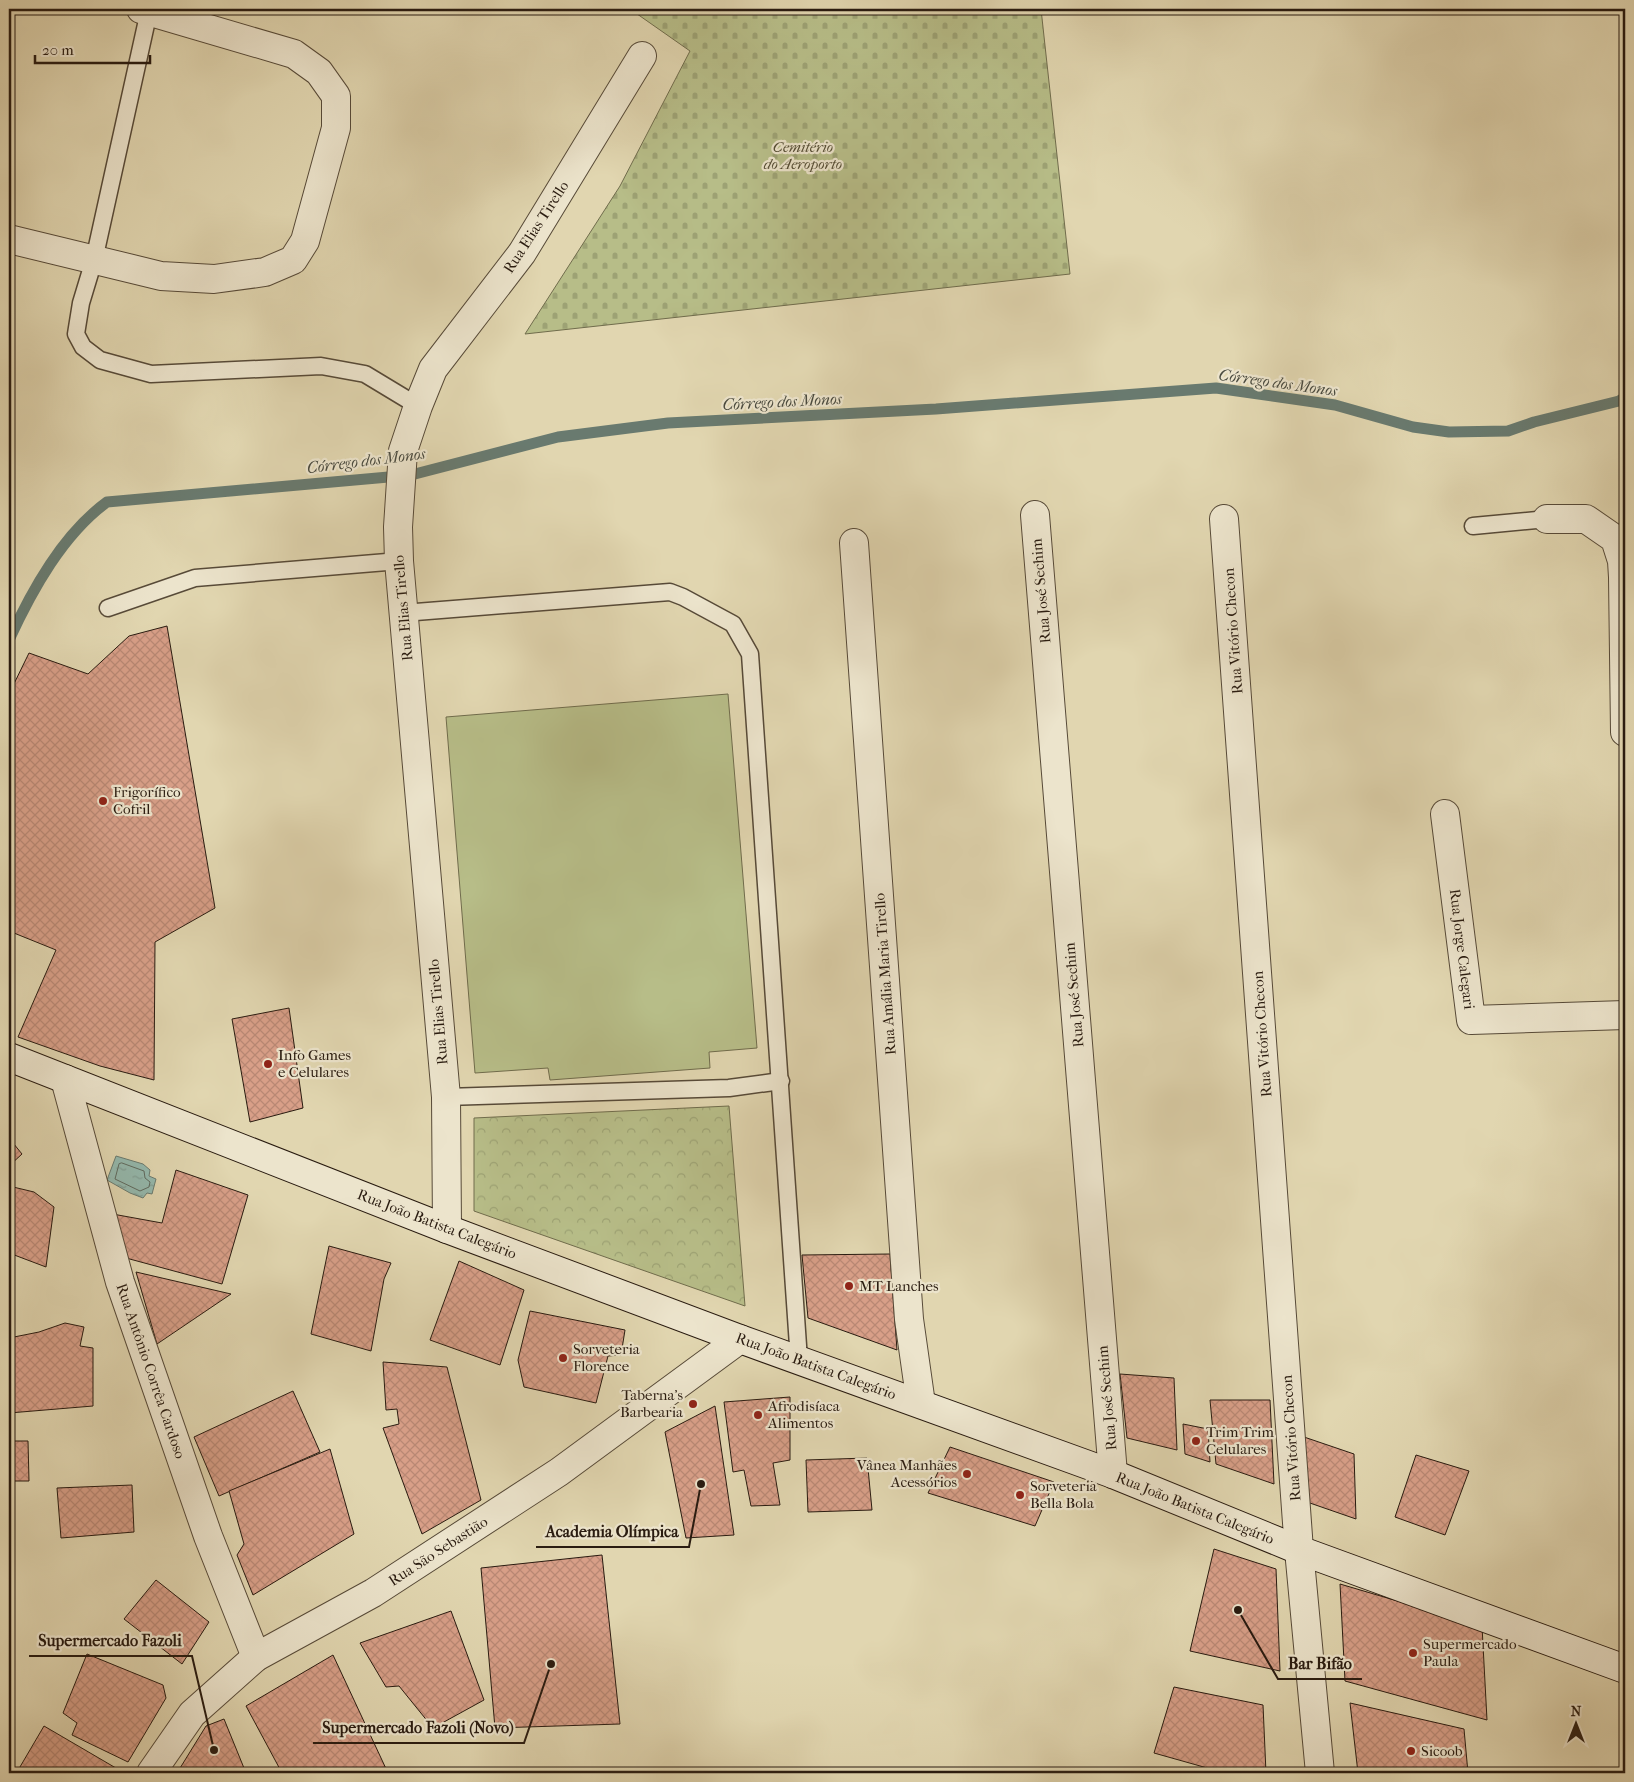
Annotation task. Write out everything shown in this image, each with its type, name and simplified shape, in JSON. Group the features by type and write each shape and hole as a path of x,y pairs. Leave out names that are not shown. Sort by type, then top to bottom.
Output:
{"street":[{"path":"9,239 161,276 214,279 265,272 293,260 304,241 336,128 336,96 320,72 294,54 145,10"},
{"name":"Rua Elias Tirello","path":"447,1228 446,1098 399,561 398,528 403,451 433,368 522,253 642,56"},
{"name":"Rua José Sechim","path":"1035,515 1113,1474"},
{"name":"Rua Vitório Checon","path":"1224,519 1299,1550 1320,1773"},
{"path":"1546,519 1586,519 1615,539 1622,561 1623,577 1625,732"},
{"name":"Rua Amália Maria Tirello","path":"854,543 910,1319 921,1404"},
{"name":"Rua Jorge Calegari","path":"1445,814 1471,1020 1625,1015"},
{"name":"Rua João Batista Calegário","path":"9,1058 447,1228 740,1339 1113,1474 1299,1550 1625,1669"},
{"name":"Rua Antônio Corrêa Cardoso","path":"65,1079 120,1282 208,1536 256,1657"},
{"name":"Rua São Sebastião","path":"151,1773 192,1714 256,1657 373,1593 551,1478 740,1339"}],"lane":[{"path":"145,10 94,260 81,303 76,334 83,347 100,360 151,374 321,366 365,374 418,406"},
{"path":"1473,526 1546,519"},
{"path":"108,608 195,578 399,561"},
{"path":"403,613 670,592 683,596 733,624 750,654 799,1360"},
{"path":"446,1098 729,1088 781,1081"}],"green space":[{"name":"Cemitério do Aeroporto","path":"630,9 1041,9 1070,274 525,334 620,186 690,51"},
{"path":"728,694 757,1048 709,1052 710,1068 550,1080 548,1068 475,1073 446,717"},
{"path":"729,1106 745,1306 474,1211 474,1118"}],"water":[{"path":"116,1156 143,1164 150,1170 149,1176 156,1179 152,1194 147,1193 143,1198 107,1180"}],"building":[{"name":"Frigorífico Cofril","path":"167,626 215,908 155,942 154,1080 100,1066 18,1037 56,950 9,931 9,694 29,653 88,674 129,636"},
{"name":"Info Games e Celulares","path":"289,1008 303,1108 250,1122 232,1019"},
{"path":"9,1138 22,1154 9,1166"},
{"path":"176,1170 248,1195 222,1284 126,1258 107,1213 162,1223"},
{"path":"9,1186 34,1192 54,1207 46,1267 9,1253"},
{"path":"329,1246 391,1263 384,1279 371,1351 311,1334"},
{"name":"MT Lanches","path":"890,1254 897,1350 808,1318 802,1255"},
{"path":"459,1261 524,1290 500,1365 430,1340"},
{"path":"136,1272 231,1294 157,1344"},
{"name":"Sorveteria Florence","path":"530,1311 625,1330 621,1355 608,1356 596,1403 524,1387 518,1360"},
{"path":"65,1323 84,1327 80,1346 93,1348 93,1406 9,1413 9,1338 39,1332"},
{"path":"383,1362 447,1367 481,1500 422,1534 383,1428 399,1424 397,1409 386,1410"},
{"path":"1120,1374 1174,1378 1177,1450 1127,1438"},
{"path":"293,1391 320,1452 219,1496 194,1437"},
{"path":"790,1397 790,1460 773,1463 780,1505 751,1506 744,1470 733,1472 724,1402"},
{"path":"1210,1400 1270,1400 1274,1484 1216,1464"},
{"path":"715,1406 734,1535 686,1538 665,1432"},
{"name":"Trim Trim Celulares","path":"1183,1424 1208,1429 1210,1462 1185,1454"},
{"path":"1304,1437 1354,1454 1356,1519 1307,1502"},
{"path":"9,1441 28,1441 29,1481 9,1481"},
{"path":"950,1447 1054,1482 1035,1526 928,1493"},
{"path":"330,1449 354,1534 253,1595 237,1555 244,1544 229,1491"},
{"path":"1416,1455 1469,1471 1445,1535 1395,1517"},
{"path":"867,1458 872,1510 808,1512 806,1460"},
{"path":"132,1485 134,1532 61,1538 57,1488"},
{"path":"1214,1549 1276,1569 1280,1671 1190,1651"},
{"path":"602,1555 620,1724 495,1728 481,1568"},
{"path":"156,1580 209,1622 182,1664 124,1619"},
{"name":"Supermercado Paula","path":"1340,1584 1482,1626 1487,1720 1345,1681"},
{"path":"451,1611 484,1700 433,1728 399,1686 386,1687 360,1643"},
{"path":"87,1654 163,1685 166,1698 128,1762 72,1735 77,1723 63,1713"},
{"path":"333,1655 388,1773 282,1773 246,1706"},
{"path":"1174,1687 1263,1705 1266,1773 1225,1773 1154,1753"},
{"name":"Sicoob","path":"1350,1703 1464,1729 1468,1773 1358,1773"},
{"path":"224,1719 246,1773 177,1773 206,1726"},
{"path":"44,1726 121,1771 119,1773 17,1772"}],"waterway":[{"name":"Córrego dos Monos","path":"9,640 50,564 76,530 107,502 411,475 558,437 668,423 936,409 1216,388 1335,405 1413,427 1449,432 1508,431 1534,422 1619,401 1625,397"}],"place":[{"name":"Frigorífico Cofril","path":"103,801"},
{"name":"Info Games e Celulares","path":"268,1064"},
{"name":"MT Lanches","path":"849,1286"},
{"name":"Sorveteria Florence","path":"563,1358"},
{"name":"Taberna's Barbearia","path":"693,1404"},
{"name":"Afrodisíaca Alimentos","path":"758,1415"},
{"name":"Trim Trim Celulares","path":"1196,1441"},
{"name":"Vânea Manhães Acessórios","path":"967,1474"},
{"name":"Academia Olímpica","path":"701,1484"},
{"name":"Sorveteria Bella Bola","path":"1020,1495"},
{"name":"Bar Bifão","path":"1238,1610"},
{"name":"Supermercado Paula","path":"1413,1653"},
{"name":"Supermercado Fazoli (Novo)","path":"551,1664"},
{"name":"Supermercado Fazoli","path":"214,1750"},
{"name":"Sicoob","path":"1411,1751"}]}
